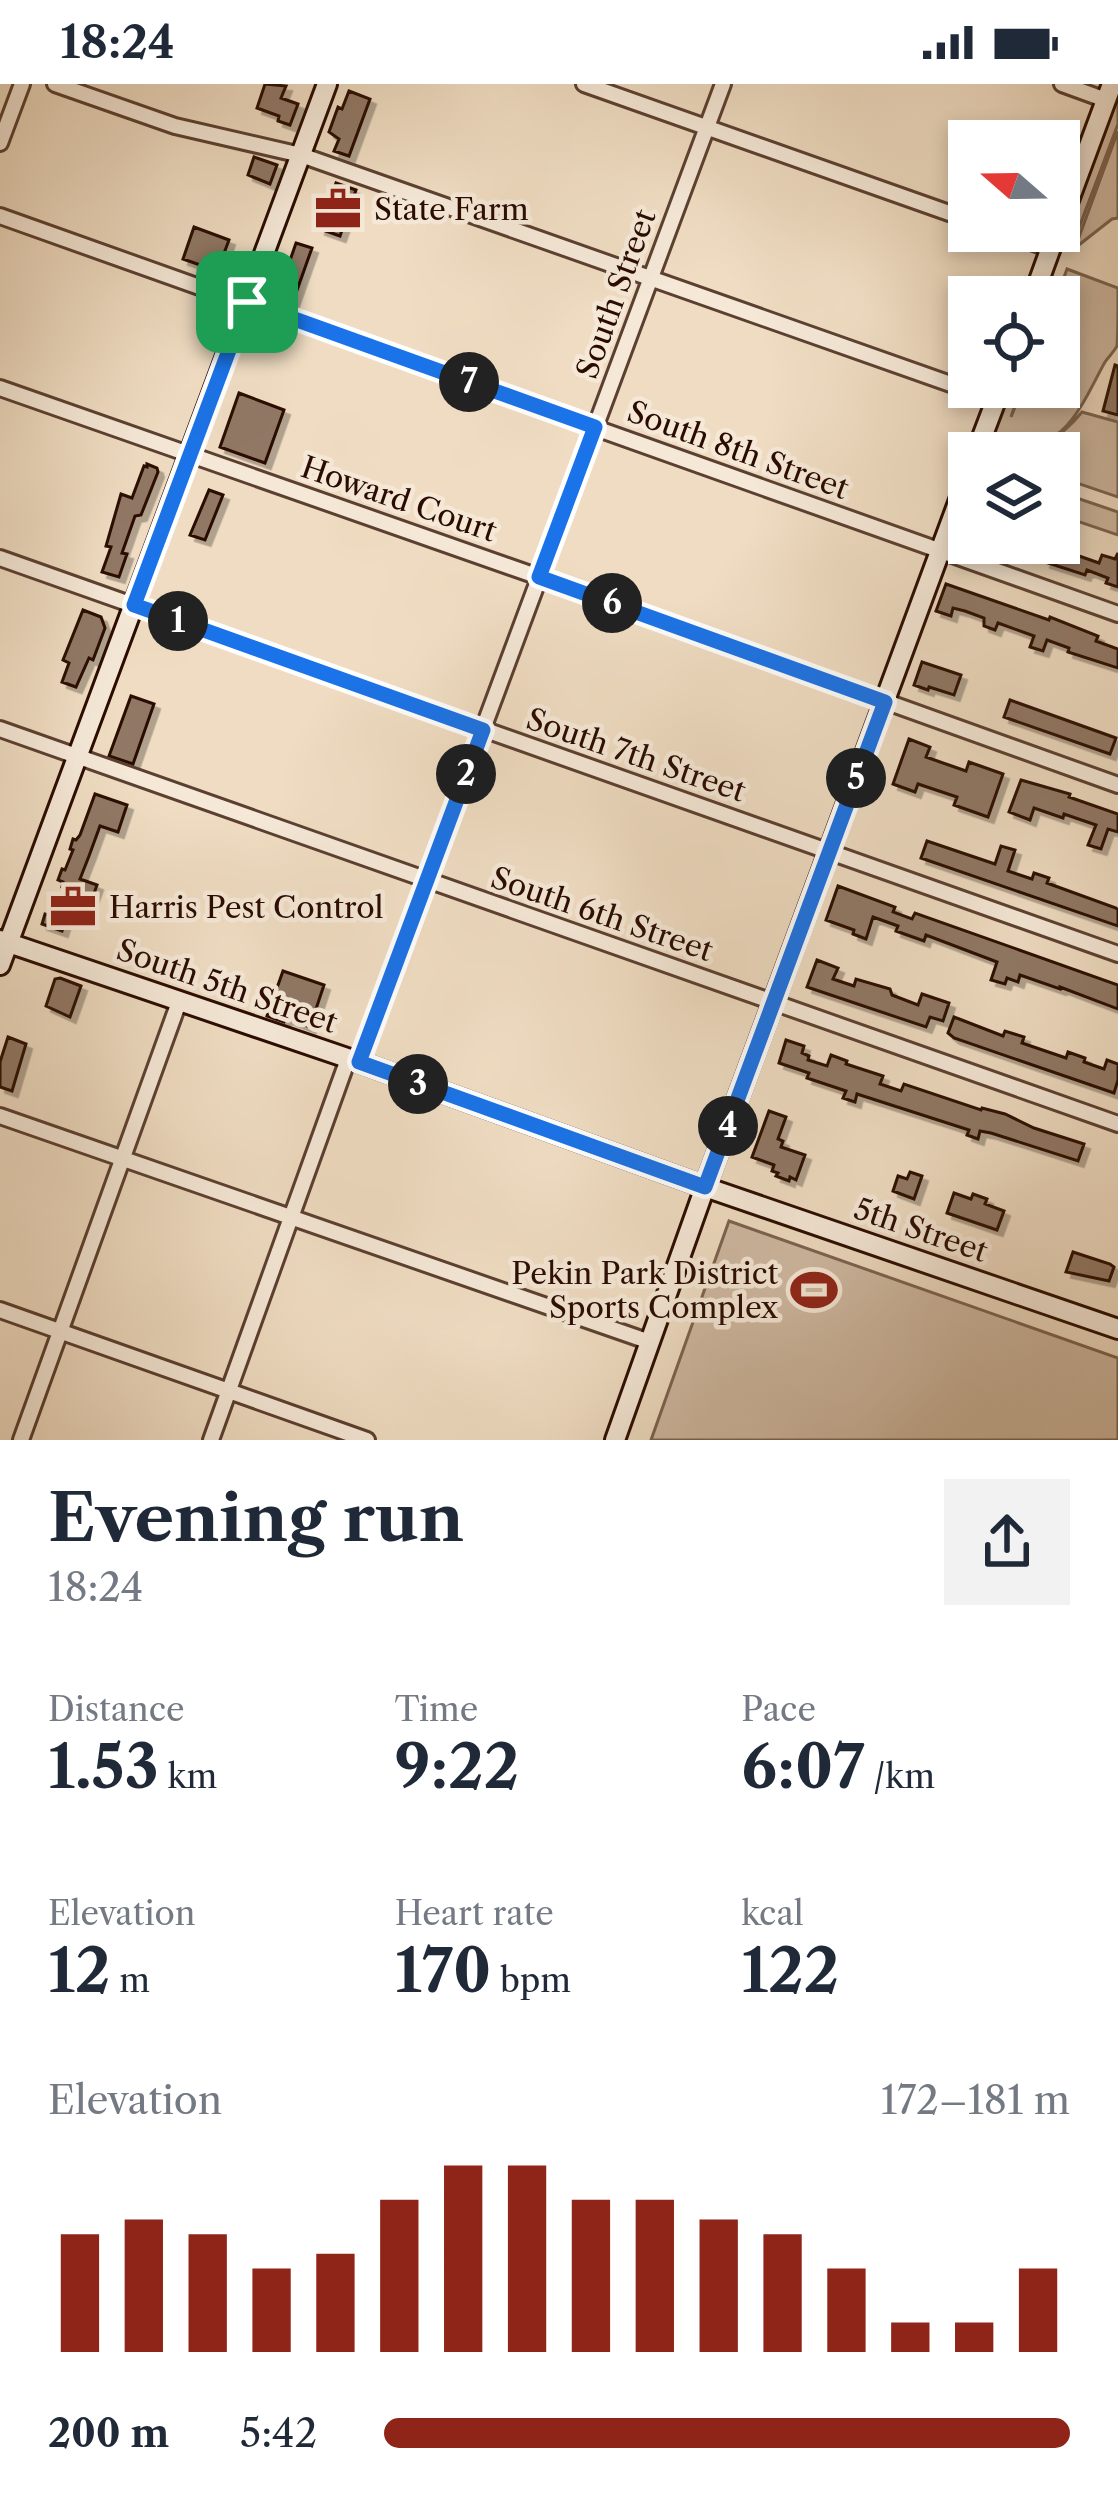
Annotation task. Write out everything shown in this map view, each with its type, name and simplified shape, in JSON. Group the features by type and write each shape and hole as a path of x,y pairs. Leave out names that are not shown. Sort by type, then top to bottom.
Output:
{"street":[{"path":"0,143 22,84"},
{"path":"55,84 175,126 301,155 651,279 948,376"},
{"path":"0,965 4,942 327,84"},
{"path":"584,84 948,213"},
{"name":"South Street","path":"211,1440 291,1216 426,881 723,84"},
{"path":"1062,84 1109,92 1080,171"},
{"name":"South 8th Street","path":"0,216 1118,614"},
{"name":"Howard Court","path":"0,388 1118,785"},
{"path":"615,1440 948,529"},
{"name":"South 7th Street","path":"0,558 1118,954"},
{"name":"South 6th Street","path":"0,729 1118,1124"},
{"name":"South 5th Street","path":"4,942 353,1060 705,1187"},
{"path":"21,1440 179,1002"},
{"path":"0,1116 650,1342"},
{"name":"5th Street","path":"705,1187 1118,1329"},
{"path":"0,1310 367,1440"}],"shaded area":[{"path":"1118,97 1118,124 1080,225 1080,198"},
{"path":"1118,131 1118,218 1080,244"},
{"path":"1067,269 1118,288 1117,346 1079,410 1060,432 992,432 1001,408 1014,408 1011,417 1015,408 1080,408 1080,276 1064,276"},
{"path":"1082,412 1118,422 1118,497 1080,484 1080,432 1062,432"},
{"path":"1080,499 1118,512 1118,535 1080,522"},
{"name":"Pekin Park District Sports Complex","path":"729,1221 1118,1358 1118,1440 651,1440"}],"building":[{"path":"265,84 286,86 281,98 298,104 290,125 257,108"},
{"path":"349,91 370,99 349,156 334,151 339,139 329,132"},
{"path":"254,157 277,165 270,184 248,175"},
{"path":"336,183 356,190 340,236 320,229"},
{"path":"194,227 229,240 214,280 200,275 203,266 183,259"},
{"path":"296,243 312,248 291,307 276,301"},
{"path":"1118,366 1118,415 1103,411"},
{"path":"239,393 284,410 265,463 220,447"},
{"path":"147,464 158,472 141,515 135,516 119,577 102,572 121,494 132,498"},
{"path":"209,490 223,495 205,540 190,535"},
{"path":"1118,553 1118,587 1087,570 1085,575 1051,564 1080,564 1080,556 1099,563 1102,555 1115,559"},
{"path":"946,584 1098,636 1096,641 1118,649 1118,668 1047,640 1043,651 1030,647 1034,636 998,623 995,630 984,626 984,618 965,611 953,608 951,616 936,611"},
{"path":"83,610 101,617 105,628 76,687 62,682 69,663 63,660"},
{"path":"922,662 961,675 954,695 914,685"},
{"path":"131,696 154,704 133,764 109,756"},
{"path":"1010,700 1116,738 1110,754 1004,717"},
{"path":"909,739 930,747 926,757 966,771 969,762 1003,774 988,817 954,805 957,797 918,784 915,792 893,784"},
{"path":"1021,780 1118,814 1118,832 1108,829 1101,849 1088,845 1096,825 1034,808 1030,820 1009,812"},
{"path":"95,794 127,805 118,832 100,826 80,879 97,885 85,919 68,913 62,931 42,924 45,914 56,911 65,888 58,880"},
{"path":"927,841 995,864 1001,846 1015,850 1008,871 1032,879 1034,873 1049,878 1047,883 1116,908 1118,926 921,858"},
{"path":"838,886 895,907 893,912 912,919 915,913 1118,985 1118,1009 1020,975 1018,982 991,980 997,962 926,935 924,941 896,931 898,926 873,917 866,939 853,934 854,930 826,920"},
{"path":"817,960 838,968 833,979 854,986 856,979 890,989 892,995 918,1005 922,994 949,1003 943,1021 930,1017 926,1027 807,987"},
{"path":"283,971 324,985 310,1027 267,1016"},
{"path":"55,979 81,986 70,1017 46,1006"},
{"path":"954,1017 1003,1036 1005,1031 1024,1037 1022,1043 1066,1058 1068,1052 1104,1069 1107,1060 1118,1064 1114,1093 954,1038 948,1033"},
{"path":"8,1037 26,1044 12,1091 0,1087 0,1062"},
{"path":"786,1040 804,1046 802,1053 808,1060 827,1066 831,1055 883,1076 880,1084 901,1091 904,1084 1084,1144 1078,1161 991,1133 980,1131 978,1139 967,1135 969,1130 857,1094 855,1102 843,1098 846,1091 779,1063"},
{"path":"769,1111 786,1117 778,1139 783,1141 781,1147 805,1155 796,1180 776,1176 774,1165 752,1157"},
{"path":"910,1172 922,1176 914,1199 893,1191 898,1176 907,1179"},
{"path":"954,1193 987,1199 985,1204 1004,1211 997,1230 947,1213"},
{"path":"1073,1252 1114,1267 1109,1281 1066,1272"}],"place":[{"name":"State Farm","path":"338,209"},
{"name":"Harris Pest Control","path":"73,907"},
{"name":"Pekin Park District Sports Complex","path":"814,1290"}],"route":[{"path":"247,302 595,427 539,577 885,702 705,1187 359,1062 483,730 134,605 247,302"}]}
